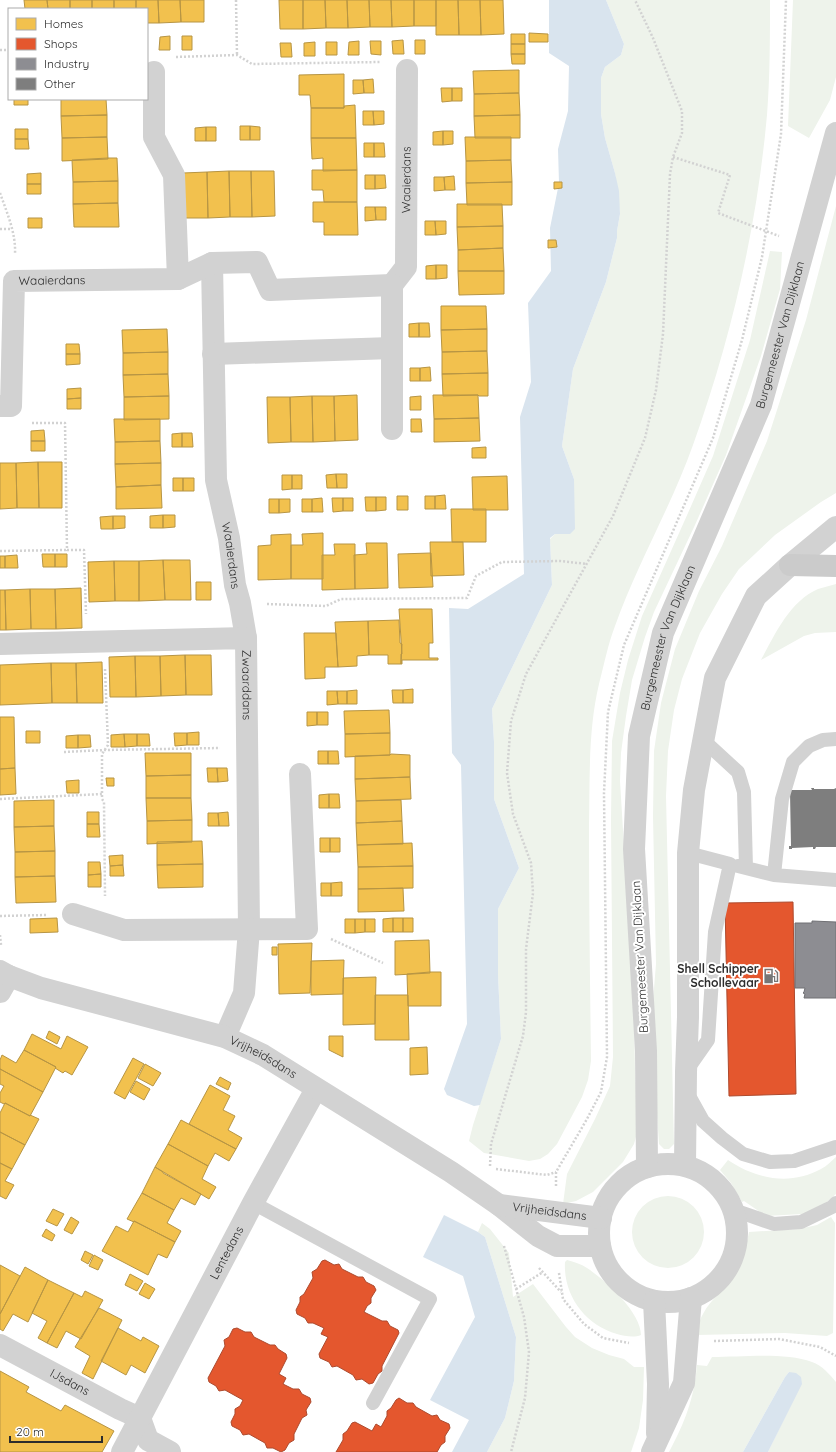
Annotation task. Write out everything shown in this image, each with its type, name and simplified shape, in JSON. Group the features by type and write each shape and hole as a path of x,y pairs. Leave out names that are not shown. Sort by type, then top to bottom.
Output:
{"main road":[{"path":"790,565 836,566"}],"street":[{"name":"Waaierdans","path":"0,406 11,406 14,281 178,279 212,263 257,262 270,290 392,285 406,267 407,70"},
{"path":"154,72 154,137 174,175 178,279"},
{"name":"Burgemeester Van Dijklaan","path":"647,1166 646,1051 634,849 639,736 663,633 761,405 836,133"},
{"name":"Waaierdans","path":"212,263 216,480 229,538 235,585 240,603 246,638"},
{"path":"392,285 392,429"},
{"path":"213,354 392,348"},
{"path":"685,1165 688,1017 688,853 694,790 702,740 715,678 756,596 790,565 836,527"},
{"name":"Zwaarddans","path":"0,644 246,638 249,929 244,992 225,1036"},
{"path":"73,914 124,930 307,929 300,774"},
{"name":"Vrijheidsdans","path":"3,980 41,988 225,1036 263,1055 451,1172 499,1205 538,1236 557,1246 600,1246"},
{"name":"Lentedans","path":"122,1452 253,1203 316,1089"},
{"path":"674,1163 685,1165 702,1172 718,1184 730,1201 734,1210 738,1232 737,1243 730,1264 724,1274 714,1284 691,1298 669,1302 640,1296 617,1280 607,1264 600,1246 599,1228 605,1204 612,1191 628,1176 647,1166 674,1163"},
{"name":"Vrijheidsdans","path":"499,1205 601,1218"},
{"path":"654,1447 684,1382 691,1298"},
{"path":"654,1300 658,1384 654,1447"},
{"name":"IJsdans","path":"0,1345 120,1409 140,1418"},
{"path":"140,1418 148,1440 170,1452"}],"lane":[{"path":"774,875 782,799 793,762 809,746 822,740 836,739"},
{"path":"702,740 738,772 744,792 746,868"},
{"path":"688,853 774,875 836,880"},
{"path":"730,864 715,932 708,1040 686,1082 703,1121 743,1154 770,1162 794,1162 836,1147"},
{"path":"253,1203 430,1299 373,1403"},
{"path":"734,1210 774,1224 801,1222 832,1207 836,1203"}],"path":[{"path":"236,0 237,55"},
{"path":"556,1172 547,1175 490,1168 491,1144 523,1036 526,1012 526,949 533,893 531,863 513,814 508,773 511,721 526,674 613,516 645,438 656,390 663,334 670,174 672,157 682,133 682,111 653,38 635,0"},
{"path":"762,257 781,134 786,0"},
{"path":"154,72 162,57 237,55 252,64 399,61 407,70"},
{"path":"672,157 730,175 718,213 780,237"},
{"path":"0,193 16,243 14,281"},
{"path":"0,229 12,229"},
{"path":"0,552 67,550"},
{"path":"240,603 326,606 342,599 467,598 476,576 502,562 560,561 587,564"},
{"path":"64,752 247,747"},
{"path":"0,799 102,794"},
{"path":"0,916 73,914"},
{"path":"307,929 383,963"},
{"path":"499,1205 502,1236 524,1317 529,1352 525,1398 511,1452"},
{"path":"516,1288 547,1268"}],"shaded area":[{"path":"549,0 606,0 624,44 621,55 605,67 601,78 601,114 605,138 619,191 620,214 617,238 606,282 573,369 562,446 574,479 575,529 570,534 555,534 550,538 552,585 492,709 494,742 494,799 519,868 498,909 498,975 501,1039 480,1105 474,1106 447,1095 444,1089 467,1024 461,765 452,753 449,608 468,609 524,574 520,417 531,382 528,303 551,271 550,228 559,183 558,149 568,111 569,66 549,53"},
{"path":"606,0 770,0 768,101 763,157 757,199 740,282 719,364 707,405 675,491 633,580 615,626 606,655 595,701 591,737 589,826 591,1061 588,1080 582,1097 557,1144 548,1154 540,1159 529,1161 484,1153 469,1141 501,1039 498,975 498,909 519,868 494,799 494,742 492,709 552,585 550,539 555,534 570,534 574,479 562,446 573,369 606,282 617,238 620,214 615,173 605,138 601,114 601,78 605,67 621,55 624,44"},
{"path":"793,0 836,0 836,77 830,100 809,138 788,126"},
{"path":"836,206 836,493 775,535 739,569 722,594 700,633 682,679 674,710 668,751 666,796 674,1144 669,1149 664,1149 659,1144 651,1025 656,964 653,816 654,751 661,703 675,649 699,591 722,546 767,441 806,320"},
{"path":"770,251 782,252 780,289 761,356 726,455 654,612 632,680 626,716 621,753 620,781 634,1010 635,1072 639,1126 634,1144 623,1162 593,1192 576,1201 563,1204 567,1174 610,1086 613,1057 611,820 612,741 620,693 628,660 642,616 713,456 750,340"},
{"path":"836,584 836,632 815,633 804,636 761,660 784,619 791,610 808,594 818,589"},
{"path":"836,1157 836,1194 815,1210 802,1214 766,1216 744,1201 742,1202 731,1183 720,1170 728,1160 739,1167 762,1176 785,1179 809,1174 821,1169"},
{"path":"661,1196 675,1196 682,1198 694,1206 702,1218 704,1232 702,1246 694,1258 682,1266 675,1268 661,1268 654,1266 642,1258 634,1246 632,1239 632,1225 634,1218 642,1206 654,1198"},
{"path":"444,1215 485,1237 516,1337 514,1381 505,1418 487,1452 452,1452 469,1420 430,1400 475,1317 463,1276 423,1257"},
{"path":"831,1217 835,1223 833,1333 827,1336 785,1333 697,1335 699,1324 706,1308 739,1268 749,1232 799,1229 817,1225"},
{"path":"482,1223 490,1229 509,1253 513,1297 533,1284 575,1337 592,1348 624,1359 634,1367 644,1367 643,1400 639,1428 631,1452 487,1452 505,1418 514,1381 516,1337 485,1237 478,1232"},
{"path":"567,1260 587,1268 603,1280 621,1297 635,1317 641,1335 632,1337 605,1330 586,1316 572,1297 568,1286 565,1274 565,1262"},
{"path":"777,1356 801,1359 816,1363 836,1382 836,1452 768,1452 801,1384 789,1372 743,1452 669,1452 680,1431 688,1410 694,1389 697,1365 707,1366 712,1357"},
{"path":"789,1372 796,1373 801,1377 802,1384 768,1452 743,1452 785,1377"}],"building: Homes":[{"path":"24,0 47,0 48,8 25,8"},
{"path":"47,0 70,0 70,8 48,8"},
{"path":"70,0 92,0 92,8 70,8"},
{"path":"92,0 114,0 114,8 92,8"},
{"path":"114,0 136,0 136,8 114,8"},
{"path":"136,0 158,0 159,23 148,23 148,8 136,8"},
{"path":"158,0 180,0 181,22 159,23"},
{"path":"180,0 204,0 204,22 181,22"},
{"path":"279,0 303,0 303,29 280,29"},
{"path":"303,0 325,0 326,28 303,29"},
{"path":"325,0 347,0 348,28 326,28"},
{"path":"347,0 369,0 370,27 348,28"},
{"path":"369,0 391,0 392,27 370,27"},
{"path":"391,0 414,0 414,26 392,27"},
{"path":"414,0 436,0 436,26 414,26"},
{"path":"436,0 458,0 459,35 436,35"},
{"path":"458,0 480,0 481,35 459,35"},
{"path":"480,0 503,0 504,34 481,35"},
{"path":"529,33 548,34 548,42 529,42"},
{"path":"511,34 525,34 525,44 511,44"},
{"path":"170,36 170,50 159,50 160,37"},
{"path":"182,36 192,36 192,50 182,50"},
{"path":"403,40 404,54 393,54 392,41"},
{"path":"415,40 425,40 425,54 415,54"},
{"path":"359,41 359,55 348,55 349,42"},
{"path":"370,41 381,41 381,55 371,54"},
{"path":"315,42 315,56 304,56 304,43"},
{"path":"326,42 337,42 337,55 326,55"},
{"path":"280,43 291,43 292,57 281,57"},
{"path":"511,44 525,44 525,54 511,54"},
{"path":"511,54 525,54 525,64 512,64"},
{"path":"519,70 519,93 474,94 473,71"},
{"path":"344,74 344,108 311,108 310,95 299,95 299,75"},
{"path":"373,79 374,93 364,93 363,80"},
{"path":"353,80 363,80 364,93 353,94"},
{"path":"441,88 452,88 452,101 442,102"},
{"path":"452,88 462,88 462,101 452,101"},
{"path":"519,93 520,115 474,116 474,94"},
{"path":"14,100 28,100 28,105 14,105"},
{"path":"61,100 106,100 107,115 61,116"},
{"path":"355,105 356,138 311,138 311,108 344,108 344,106"},
{"path":"363,111 373,111 374,125 363,125"},
{"path":"373,111 384,111 384,124 374,125"},
{"path":"107,115 107,137 62,138 61,116"},
{"path":"520,115 520,138 475,138 474,116"},
{"path":"240,126 250,126 250,140 240,140"},
{"path":"250,126 260,127 260,140 250,140"},
{"path":"206,127 206,141 195,141 195,128"},
{"path":"206,127 216,127 216,141 206,141"},
{"path":"15,129 28,129 28,139 15,139"},
{"path":"443,131 453,131 453,144 443,145"},
{"path":"443,131 443,145 433,145 433,132"},
{"path":"107,137 108,159 62,161 62,138"},
{"path":"465,137 511,137 511,160 466,161"},
{"path":"311,138 356,138 357,170 323,171 323,158 312,159"},
{"path":"15,139 28,139 29,149 15,149"},
{"path":"364,143 374,143 374,157 364,157"},
{"path":"374,143 384,143 385,157 374,157"},
{"path":"117,158 118,181 73,182 72,160"},
{"path":"511,160 512,182 466,183 466,161"},
{"path":"312,170 357,170 357,202 324,202 323,190 312,190"},
{"path":"229,171 230,217 208,218 207,172"},
{"path":"229,171 251,171 252,217 230,217"},
{"path":"251,171 274,171 275,216 252,217"},
{"path":"207,172 208,218 185,218 183,173"},
{"path":"41,173 41,184 27,184 27,174"},
{"path":"365,175 375,175 375,189 365,189"},
{"path":"375,175 385,175 386,188 375,189"},
{"path":"454,176 455,190 445,190 444,177"},
{"path":"434,177 444,177 445,190 434,191"},
{"path":"118,181 118,203 73,204 73,182"},
{"path":"512,182 512,205 467,205 466,183"},
{"path":"554,182 562,182 562,188 554,189"},
{"path":"27,184 41,184 41,194 27,194"},
{"path":"313,202 357,202 358,235 324,235 324,222 313,222"},
{"path":"118,203 119,227 74,227 73,204"},
{"path":"457,204 502,204 503,226 457,227"},
{"path":"365,207 375,207 376,220 365,221"},
{"path":"375,207 386,207 386,220 376,220"},
{"path":"28,218 42,218 42,228 28,228"},
{"path":"425,221 435,221 436,235 425,235"},
{"path":"435,221 446,221 446,234 436,235"},
{"path":"503,226 503,248 458,250 457,227"},
{"path":"548,240 556,240 557,247 548,248"},
{"path":"503,248 504,271 458,271 458,250"},
{"path":"436,265 436,279 426,279 426,266"},
{"path":"436,265 447,265 447,278 436,279"},
{"path":"458,271 504,271 504,294 459,295"},
{"path":"441,306 486,306 487,329 441,330"},
{"path":"419,323 429,323 430,337 419,337"},
{"path":"419,323 419,337 409,337 409,324"},
{"path":"167,329 168,352 123,353 122,330"},
{"path":"487,329 487,351 442,352 441,330"},
{"path":"66,344 79,344 80,354 66,354"},
{"path":"487,351 488,373 442,374 442,352"},
{"path":"168,352 168,374 123,375 123,353"},
{"path":"66,354 80,354 80,364 66,365"},
{"path":"430,367 431,381 420,381 420,368"},
{"path":"410,368 420,368 420,381 410,381"},
{"path":"488,373 488,396 443,396 442,374"},
{"path":"168,374 169,396 124,397 123,375"},
{"path":"81,388 81,398 67,399 67,389"},
{"path":"357,395 358,440 335,441 334,396"},
{"path":"433,395 478,395 479,418 434,419"},
{"path":"169,396 169,419 124,420 124,397"},
{"path":"312,396 334,396 335,441 313,442"},
{"path":"312,396 313,442 291,442 290,397"},
{"path":"421,396 421,410 410,410 410,397"},
{"path":"267,397 290,397 291,442 268,443"},
{"path":"81,398 81,409 67,409 67,399"},
{"path":"479,418 480,441 434,442 434,419"},
{"path":"114,419 160,419 160,441 115,442"},
{"path":"411,419 421,419 422,432 411,432"},
{"path":"44,430 45,441 31,441 31,431"},
{"path":"182,433 192,433 193,447 182,447"},
{"path":"182,433 182,447 172,447 172,434"},
{"path":"31,441 45,441 45,451 31,451"},
{"path":"160,441 161,463 115,464 115,442"},
{"path":"486,447 486,458 472,458 472,448"},
{"path":"38,462 62,462 62,508 39,508"},
{"path":"38,462 39,508 17,508 16,463"},
{"path":"0,463 16,463 17,508 0,509"},
{"path":"161,463 161,485 116,487 115,464"},
{"path":"336,474 337,488 327,488 326,475"},
{"path":"336,474 347,474 347,488 337,488"},
{"path":"282,475 292,475 292,489 282,490"},
{"path":"292,475 302,475 302,489 292,489"},
{"path":"507,476 508,510 473,510 472,477"},
{"path":"173,478 183,478 183,491 173,491"},
{"path":"183,478 194,478 194,491 183,491"},
{"path":"161,485 162,508 116,509 116,487"},
{"path":"445,495 446,509 435,509 435,496"},
{"path":"397,496 408,496 408,510 397,510"},
{"path":"425,496 435,496 435,509 425,509"},
{"path":"365,497 376,497 376,511 366,511"},
{"path":"376,497 386,497 386,510 376,511"},
{"path":"322,498 323,512 312,512 312,499"},
{"path":"332,498 343,498 343,511 333,512"},
{"path":"343,498 353,498 353,511 343,511"},
{"path":"269,499 279,499 279,513 269,513"},
{"path":"279,499 290,499 290,512 279,513"},
{"path":"302,499 312,499 312,512 302,512"},
{"path":"451,509 486,509 486,542 452,542"},
{"path":"163,515 175,515 175,527 163,528"},
{"path":"163,515 163,528 150,528 150,516"},
{"path":"113,516 113,529 101,529 100,517"},
{"path":"113,516 125,516 125,528 113,529"},
{"path":"323,533 323,579 291,579 291,545 303,545 302,534"},
{"path":"291,534 291,579 258,580 258,546 271,545 271,535"},
{"path":"430,542 463,542 464,575 431,576"},
{"path":"366,543 387,543 388,588 355,589 354,555 367,554"},
{"path":"334,544 355,544 355,589 322,590 322,555 335,555"},
{"path":"431,553 433,587 399,588 398,554"},
{"path":"42,554 55,554 55,567 43,567"},
{"path":"55,554 67,554 67,567 55,567"},
{"path":"17,555 18,568 5,568 5,556"},
{"path":"0,556 5,556 5,568 0,568"},
{"path":"163,560 165,600 139,601 139,561"},
{"path":"163,560 190,560 191,600 165,600"},
{"path":"114,561 115,601 89,602 88,562"},
{"path":"114,561 139,561 139,601 115,601"},
{"path":"196,582 211,582 211,600 196,600"},
{"path":"81,588 82,628 56,629 55,589"},
{"path":"30,589 31,629 6,630 5,590"},
{"path":"30,589 55,589 56,629 31,629"},
{"path":"0,590 5,590 6,630 0,630"},
{"path":"399,609 432,609 433,643 429,643 429,658 438,658 438,660 402,660 401,664 402,654"},
{"path":"399,620 400,643 402,644 401,664 388,664 388,655 369,655 368,621"},
{"path":"368,621 369,655 357,656 357,666 338,667 335,622"},
{"path":"304,633 336,633 338,667 325,667 325,678 305,679"},
{"path":"185,655 186,695 161,696 160,656"},
{"path":"185,655 211,655 212,695 186,695"},
{"path":"135,656 160,656 161,696 136,697"},
{"path":"135,656 136,697 110,697 109,657"},
{"path":"102,662 103,703 77,703 76,663"},
{"path":"51,663 76,663 77,703 52,703"},
{"path":"51,663 52,703 0,705 0,665"},
{"path":"413,689 413,703 403,703 403,690"},
{"path":"357,690 357,704 347,704 347,691"},
{"path":"392,690 403,690 403,703 393,703"},
{"path":"327,691 337,691 338,704 327,705"},
{"path":"337,691 347,691 347,704 338,704"},
{"path":"389,710 390,733 345,734 344,711"},
{"path":"307,712 317,712 317,725 307,726"},
{"path":"317,712 328,712 328,725 317,725"},
{"path":"0,717 14,717 15,768 0,769"},
{"path":"26,731 40,731 40,743 26,743"},
{"path":"199,732 199,745 187,745 187,733"},
{"path":"174,733 187,733 187,745 175,746"},
{"path":"390,733 390,755 345,757 345,734"},
{"path":"124,734 137,734 137,746 125,747"},
{"path":"124,734 125,747 111,747 111,735"},
{"path":"137,734 149,734 150,746 137,746"},
{"path":"78,735 78,748 66,748 66,736"},
{"path":"78,735 90,735 91,747 78,748"},
{"path":"318,751 328,751 328,764 318,764"},
{"path":"328,751 338,751 339,764 328,764"},
{"path":"145,753 191,753 191,775 146,776"},
{"path":"391,754 410,755 410,777 355,779 355,756"},
{"path":"15,768 16,794 0,795 0,769"},
{"path":"207,768 217,768 218,782 208,782"},
{"path":"217,768 227,768 228,781 218,782"},
{"path":"191,775 191,798 146,798 146,776"},
{"path":"410,777 411,799 356,801 355,779"},
{"path":"106,778 114,778 114,786 107,786"},
{"path":"79,780 79,793 67,793 66,781"},
{"path":"329,794 339,794 340,808 329,808"},
{"path":"329,794 329,808 319,808 319,795"},
{"path":"146,798 191,798 192,820 147,821"},
{"path":"54,800 54,826 14,827 14,801"},
{"path":"401,800 402,821 356,823 356,801"},
{"path":"87,812 99,812 99,824 87,824"},
{"path":"228,812 229,826 219,826 218,813"},
{"path":"208,813 218,813 219,826 208,826"},
{"path":"192,820 192,842 147,844 147,821"},
{"path":"402,821 403,844 357,845 356,823"},
{"path":"87,824 99,824 100,837 87,837"},
{"path":"54,826 55,851 15,852 14,827"},
{"path":"320,838 330,838 330,852 320,852"},
{"path":"330,838 340,838 340,852 330,852"},
{"path":"202,841 203,864 157,865 157,842"},
{"path":"412,843 413,866 358,867 357,845"},
{"path":"55,851 55,876 15,877 15,852"},
{"path":"123,855 123,865 110,866 109,856"},
{"path":"88,862 100,862 101,874 88,875"},
{"path":"203,864 203,887 158,888 157,865"},
{"path":"123,865 124,876 110,876 110,866"},
{"path":"413,866 413,888 358,889 358,867"},
{"path":"101,874 101,887 88,887 88,875"},
{"path":"55,876 56,902 16,903 15,877"},
{"path":"342,882 342,896 331,896 331,883"},
{"path":"321,883 331,883 331,896 321,896"},
{"path":"403,888 404,911 358,912 358,889"},
{"path":"57,918 58,932 30,933 30,919"},
{"path":"393,918 403,918 403,932 393,932"},
{"path":"393,918 393,932 383,932 383,919"},
{"path":"403,918 413,918 413,932 403,932"},
{"path":"345,919 355,919 355,933 345,933"},
{"path":"355,919 365,919 365,932 355,933"},
{"path":"365,919 375,919 375,932 365,932"},
{"path":"429,940 430,973 395,975 395,941"},
{"path":"312,943 310,993 279,994 278,944"},
{"path":"272,947 277,947 277,955 272,955"},
{"path":"344,960 343,994 311,995 311,961"},
{"path":"441,972 441,1006 408,1006 407,974"},
{"path":"376,977 375,1024 343,1025 343,978"},
{"path":"375,995 408,995 409,1040 375,1040"},
{"path":"49,1031 60,1037 57,1044 46,1038"},
{"path":"32,1034 61,1049 67,1036 88,1047 72,1075 65,1071 63,1073 55,1068 56,1067 24,1050"},
{"path":"329,1036 343,1036 343,1057 329,1050"},
{"path":"427,1047 428,1074 410,1075 410,1048"},
{"path":"24,1050 56,1067 43,1092 0,1069 0,1060 2,1055 16,1063"},
{"path":"133,1058 144,1064 125,1099 114,1093"},
{"path":"145,1064 161,1073 153,1086 138,1078"},
{"path":"0,1069 43,1092 30,1116 5,1103 0,1102 0,1093 4,1086 0,1084"},
{"path":"220,1077 231,1083 228,1090 216,1084"},
{"path":"136,1081 150,1089 144,1100 130,1092"},
{"path":"210,1085 230,1096 223,1110 235,1116 228,1130 242,1138 236,1149 189,1124"},
{"path":"5,1103 39,1119 25,1145 0,1132 0,1113"},
{"path":"181,1120 236,1149 229,1161 215,1153 208,1166 168,1144"},
{"path":"0,1132 25,1145 12,1169 0,1163"},
{"path":"168,1144 208,1166 202,1179 216,1187 209,1199 155,1167"},
{"path":"0,1163 12,1169 5,1181 14,1185 6,1199 0,1196"},
{"path":"155,1167 201,1194 195,1205 181,1198 174,1210 142,1193"},
{"path":"142,1193 174,1210 167,1223 181,1231 175,1242 134,1221 127,1219"},
{"path":"53,1209 64,1214 57,1226 46,1221"},
{"path":"71,1217 79,1222 72,1234 64,1230"},
{"path":"134,1221 175,1242 167,1258 158,1254 148,1275 102,1251 116,1226 128,1232"},
{"path":"46,1229 55,1235 52,1241 42,1236"},
{"path":"85,1251 93,1255 88,1264 81,1260"},
{"path":"94,1255 103,1260 98,1270 89,1266"},
{"path":"0,1265 20,1276 0,1314"},
{"path":"25,1267 48,1280 28,1322 13,1314 3,1331 0,1329 0,1314"},
{"path":"130,1274 143,1281 137,1291 125,1285"},
{"path":"48,1280 74,1293 47,1343 38,1338 47,1321 32,1313"},
{"path":"145,1283 155,1289 149,1299 139,1294"},
{"path":"85,1291 103,1300 81,1339 66,1331 57,1348 47,1343 74,1293 82,1297"},
{"path":"99,1308 122,1320 93,1379 82,1373 90,1356 75,1347"},
{"path":"118,1328 141,1341 143,1337 159,1346 145,1373 131,1365 126,1375 101,1361"},
{"path":"0,1371 29,1387 26,1392 61,1411 65,1405 114,1431 102,1452 0,1452"}],"building: Shops":[{"path":"793,902 796,1094 729,1096 725,903"},
{"path":"325,1260 334,1265 339,1264 342,1269 358,1277 363,1277 366,1282 374,1286 376,1290 371,1298 371,1303 367,1306 364,1312 382,1321 387,1321 390,1326 398,1330 399,1333 382,1366 382,1371 378,1374 373,1383 369,1384 362,1379 356,1380 353,1375 337,1366 332,1367 329,1362 320,1358 319,1354 328,1337 321,1334 324,1328 313,1323 308,1323 305,1318 297,1314 296,1310 300,1302 300,1297 304,1294 313,1278 312,1272 317,1269 322,1261"},
{"path":"237,1328 245,1332 251,1332 254,1337 270,1345 275,1345 286,1354 287,1358 279,1374 286,1378 283,1384 293,1389 299,1389 302,1394 310,1398 311,1402 306,1410 307,1415 302,1418 294,1434 294,1440 289,1443 285,1450 281,1452 273,1448 267,1448 265,1443 249,1434 243,1435 240,1430 232,1426 231,1422 235,1414 235,1409 240,1406 243,1400 225,1390 219,1391 216,1386 209,1382 208,1378 225,1346 224,1340 229,1337 233,1329"},
{"path":"399,1398 407,1403 413,1403 416,1407 432,1416 437,1415 440,1420 449,1424 450,1428 445,1436 445,1442 441,1445 437,1452 336,1452 343,1440 343,1434 352,1423 355,1422 372,1431 376,1424 381,1427 387,1416 387,1411"}],"building: Industry":[{"path":"812,921 836,922 836,998 804,998 805,994 803,993 805,988 795,988 795,923 812,923"}],"building: Other":[{"path":"811,788 836,788 836,847 789,849 789,846 791,846 790,792 791,790 812,790"}],"place":[{"name":"Shell Schipper Schollevaar","path":"771,976"}]}
